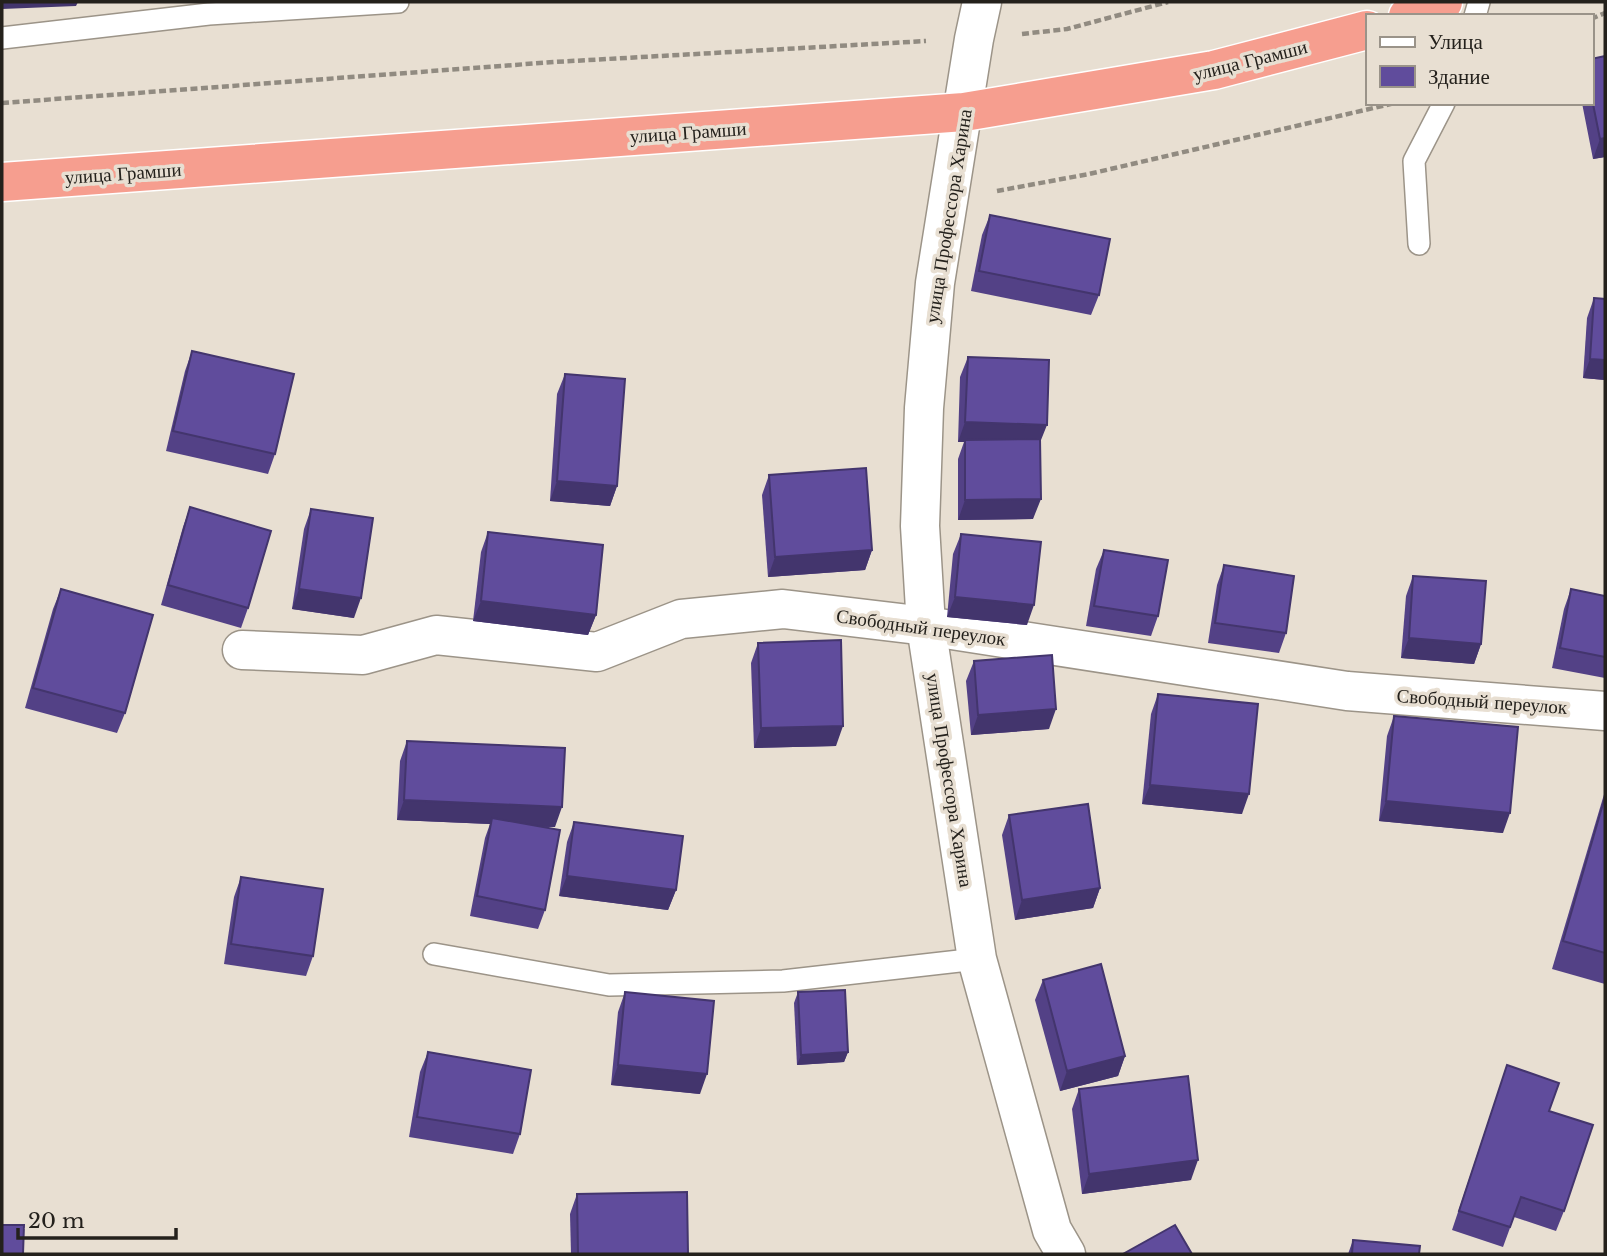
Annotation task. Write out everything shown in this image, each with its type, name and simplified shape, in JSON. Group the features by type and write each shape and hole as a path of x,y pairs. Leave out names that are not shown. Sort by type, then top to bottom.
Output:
{"highway":[{"path":"1413,14 1443,2"},
{"name":"улица Грамши","path":"2,182 964,112 1214,70 1366,30"}],"street":[{"name":"улица Профессора Харина","path":"982,2 935,282 924,408 920,526 926,626 977,959 1052,1230 1066,1254"},
{"name":"Свободный переулок","path":"242,650 363,655 436,635 597,652 681,619 783,609 926,626 1347,691 1605,711"}],"lane":[{"path":"2,38 209,14 398,2"},
{"path":"1419,244 1414,161 1443,105"},
{"path":"434,954 609,985 783,981 977,959"}],"path":[{"path":"2,103 554,62 974,39 1067,29 1168,2"},
{"path":"949,199 1089,174 1386,105"}],"building":[{"path":"1605,56 1605,138 1600,139 1593,104 1593,59"},
{"path":"990,215 1110,239 1099,295 979,271"},
{"path":"1594,298 1605,299 1605,360 1590,359"},
{"path":"192,351 294,374 275,454 173,431"},
{"path":"968,357 1049,360 1047,425 965,422"},
{"path":"565,374 625,379 617,486 557,481"},
{"path":"1040,439 1041,499 965,500 965,440"},
{"path":"866,468 872,550 775,557 769,475"},
{"path":"190,507 271,531 248,608 168,585"},
{"path":"311,509 373,518 361,598 299,589"},
{"path":"488,532 603,545 596,615 481,601"},
{"path":"961,534 1041,542 1034,605 955,597"},
{"path":"1104,550 1168,560 1158,616 1094,606"},
{"path":"1224,565 1294,576 1286,633 1215,623"},
{"path":"1413,576 1486,581 1481,644 1409,638"},
{"path":"61,589 153,615 125,713 33,688"},
{"path":"1571,589 1605,596 1605,657 1560,648"},
{"path":"841,640 843,726 761,728 758,643"},
{"path":"1052,655 1056,709 978,715 974,661"},
{"path":"1158,694 1258,704 1249,794 1150,785"},
{"path":"1394,716 1518,727 1510,813 1386,801"},
{"path":"407,741 565,748 562,807 404,800"},
{"path":"1605,797 1605,953 1563,941"},
{"path":"1088,804 1100,888 1022,900 1009,815"},
{"path":"492,818 560,830 545,910 477,896"},
{"path":"574,822 683,836 676,890 567,876"},
{"path":"241,877 323,889 313,956 231,944"},
{"path":"1101,964 1125,1056 1067,1071 1043,980"},
{"path":"845,990 848,1052 801,1055 798,992"},
{"path":"625,992 714,1001 707,1074 618,1065"},
{"path":"428,1052 531,1070 520,1134 417,1117"},
{"path":"1507,1065 1559,1083 1549,1111 1593,1125 1564,1211 1521,1197 1510,1227 1459,1211"},
{"path":"1188,1076 1198,1160 1089,1174 1079,1089"},
{"path":"687,1192 688,1254 578,1254 577,1194"},
{"path":"2,1225 24,1225 23,1254 2,1254"},
{"path":"1175,1225 1192,1254 1123,1254"},
{"path":"1353,1240 1420,1246 1419,1254 1352,1254"}]}
